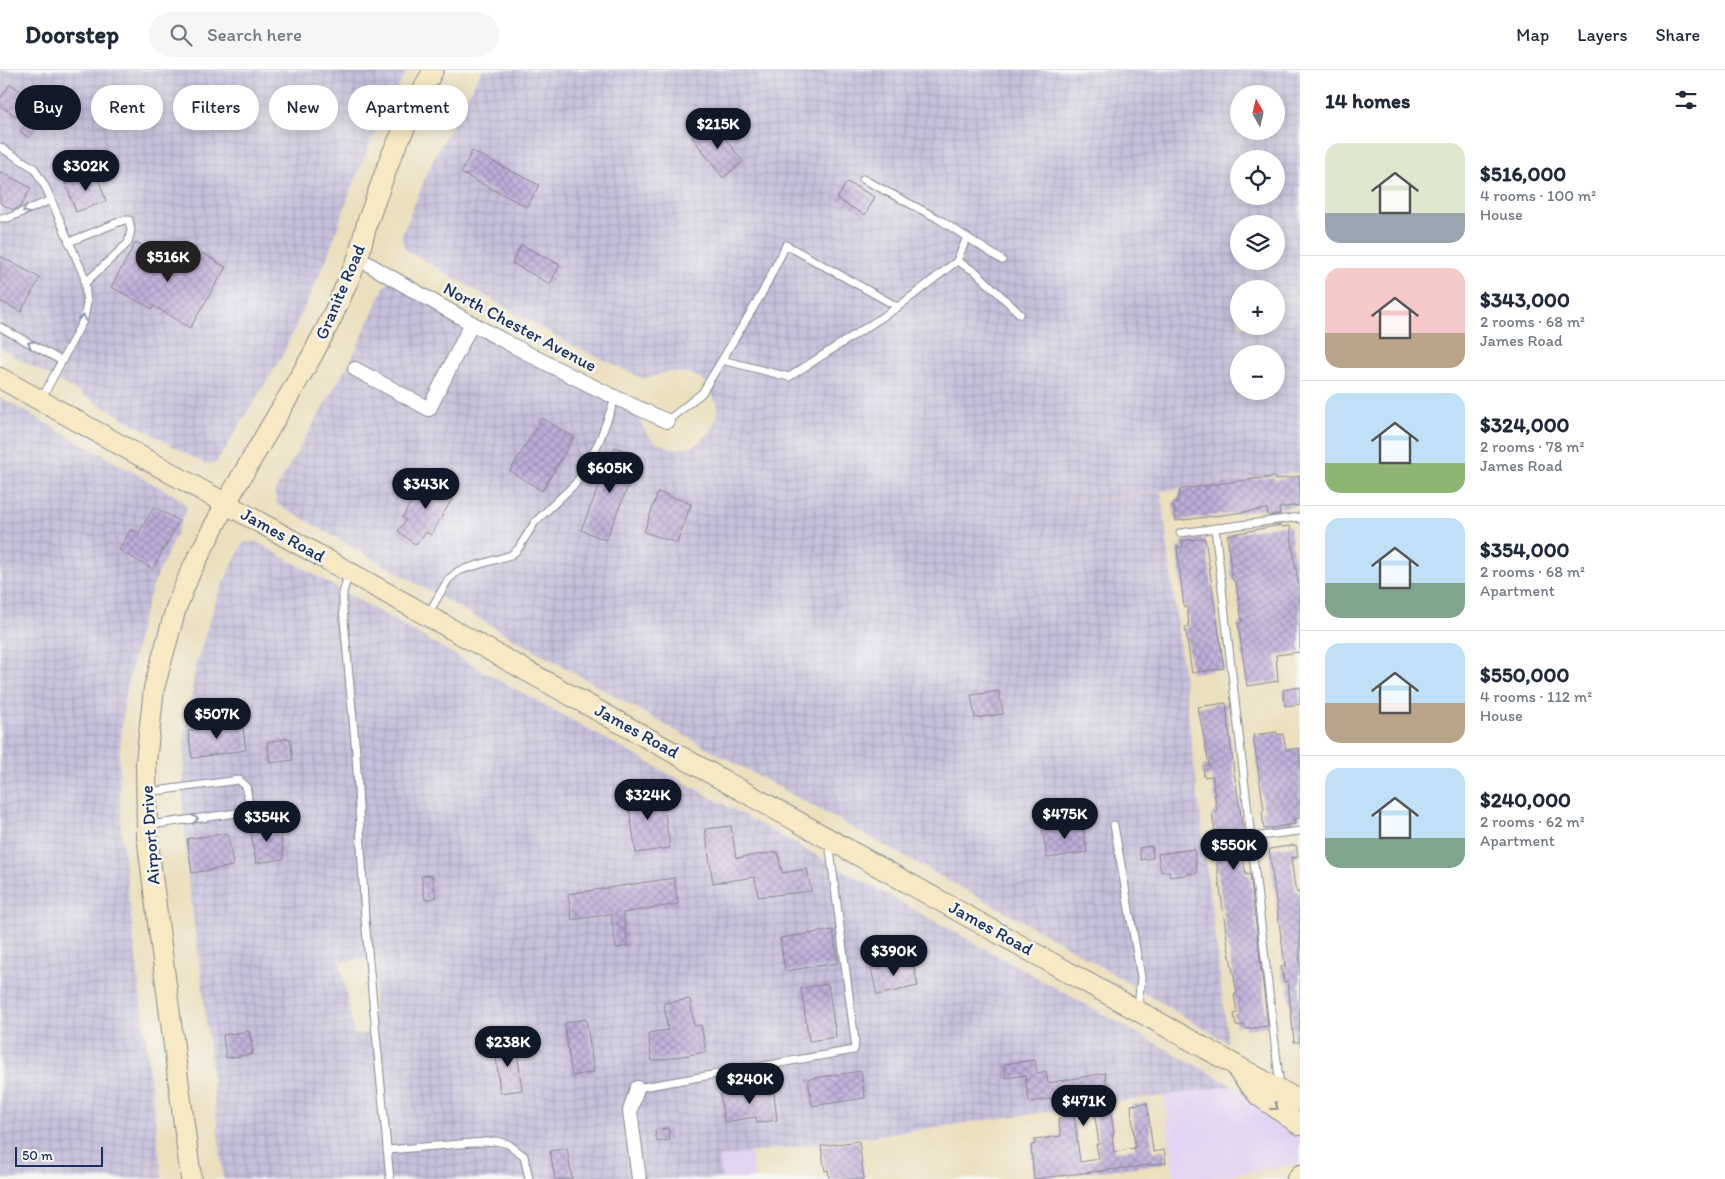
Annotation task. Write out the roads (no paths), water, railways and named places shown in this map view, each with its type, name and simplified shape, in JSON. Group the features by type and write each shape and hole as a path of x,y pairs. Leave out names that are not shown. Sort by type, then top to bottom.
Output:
{"main road":[{"name":"Granite Road","path":"226,503 312,356 358,258 367,223 392,154 432,70"},
{"name":"James Road","path":"0,378 1300,1101"},
{"name":"Airport Drive","path":"191,1179 147,826 145,793 149,725 162,652 190,573 226,503"},
{"path":"1229,1061 1258,1095 1300,1125"},
{"path":"1297,1179 1300,1175"}],"street":[{"name":"North Chester Avenue","path":"358,258 472,323 615,399 667,421"},
{"path":"355,369 429,409 472,323"},
{"path":"637,1088 630,1111 639,1179"}],"lane":[{"path":"0,147 34,168 51,200 84,276 87,303 84,319 41,401"},
{"path":"863,179 937,218 1002,260"},
{"path":"0,218 8,218 51,200"},
{"path":"69,242 124,220 129,220 131,230 128,243 85,283"},
{"path":"722,360 789,377 898,307 957,261 967,237"},
{"path":"667,421 702,393 761,295 786,246 898,307"},
{"path":"957,261 976,272 1020,314"},
{"path":"0,327 62,361"},
{"path":"427,615 448,580 458,571 511,555 518,549 535,522 575,484 597,447 615,399"},
{"path":"1180,533 1300,518"},
{"path":"1215,528 1281,1090"},
{"path":"349,571 343,593 343,609 356,753 365,919 390,1179"},
{"path":"145,793 238,780 246,786 249,803 244,812 147,826"},
{"path":"1114,825 1141,977 1137,1010"},
{"path":"1251,837 1300,831"},
{"path":"637,1088 854,1050 855,1041 847,966 828,837"},
{"path":"387,1150 496,1141 508,1144 524,1156 529,1179"}]}
